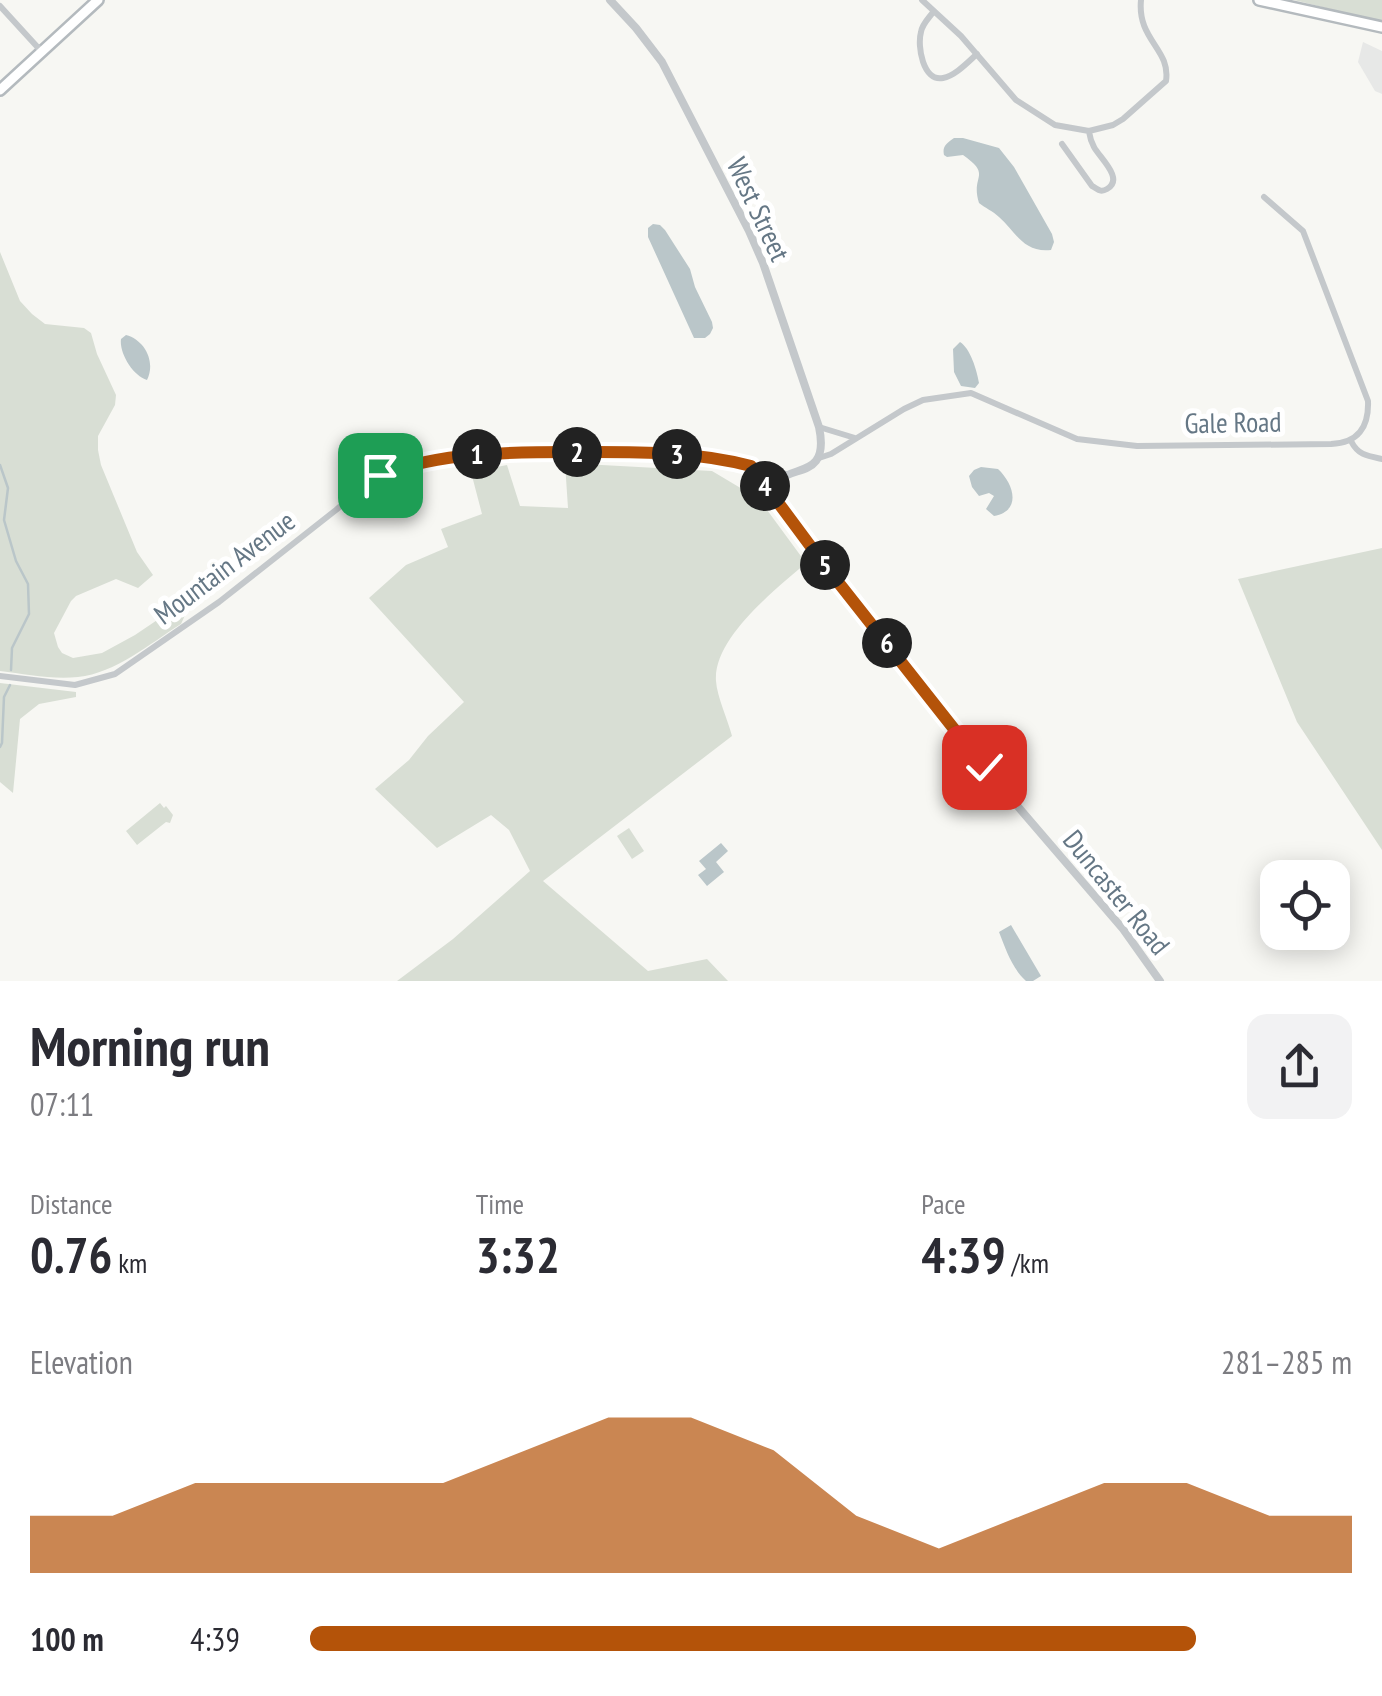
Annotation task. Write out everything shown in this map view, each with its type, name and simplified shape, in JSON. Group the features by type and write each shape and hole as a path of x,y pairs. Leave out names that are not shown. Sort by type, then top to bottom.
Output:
{"main road":[{"path":"0,90 98,0"},
{"path":"1259,0 1382,27"}],"street":[{"name":"West Street","path":"610,0 662,62 749,231 819,427 823,444 819,458"},
{"path":"922,0 977,54 1014,98 1055,125 1088,131 1123,119 1167,78 1163,58 1144,30 1141,0"},
{"path":"0,6 42,52"},
{"path":"934,12 920,36 923,61 930,74 945,78 977,54"},
{"path":"1062,144 1095,188 1107,189 1113,176 1094,148 1088,131"},
{"path":"1264,197 1304,231 1368,400 1368,422 1351,441 1361,454 1382,459"},
{"name":"Gale Road","path":"819,458 923,400 971,393 1077,438 1127,445 1351,441"},
{"path":"819,427 856,439"},
{"name":"Mountain Avenue","path":"0,676 75,685 115,674 219,602 363,486 405,466 490,452 606,452 696,454 786,474"},
{"path":"777,503 780,478 811,466 819,458"},
{"name":"Duncaster Road","path":"751,466 984,767 1122,929 1160,981"}],"shaded area":[{"path":"1294,0 1382,0 1382,22"},
{"path":"1363,42 1382,51 1382,94 1375,91 1358,62"},
{"path":"954,138 999,148 1052,234 1051,250 1027,245 979,203 977,167 963,155 944,155 944,147"},
{"path":"653,224 665,230 690,269 712,322 713,328 705,338 694,338 648,237 648,228"},
{"path":"0,252 20,301 32,314 45,324 84,328 91,333 116,395 115,405 98,436 101,465 137,552 153,575 138,588 116,579 76,596 54,633 58,647 73,658 102,653 175,608 186,613 181,624 119,664 78,677 0,671"},
{"path":"126,335 139,342 147,353 147,380 132,369 125,357 121,339"},
{"path":"960,342 975,366 979,383 975,388 961,386 954,372 953,349"},
{"path":"565,463 712,471 759,499 806,563 749,616 725,648 716,681 732,736 543,881 648,971 707,959 728,981 397,981 453,939 530,871 509,830 491,815 437,848 375,789 409,760 464,702 369,598 406,565 448,547 441,529 482,514 471,472 507,465 520,506 568,508"},
{"path":"981,467 998,469 1008,482 1012,503 1003,513 994,516 986,509 994,496 979,496 972,487 969,476"},
{"path":"1382,548 1382,850 1297,722 1238,579"},
{"path":"0,683 76,692 76,697 39,704 20,719 13,793 0,782"},
{"path":"160,803 173,815 170,823 166,822 137,845 126,831"},
{"path":"629,828 644,851 632,859 617,836"},
{"path":"721,843 728,851 716,862 724,872 707,886 698,875 706,869 699,861"},
{"path":"1011,925 1041,976 1033,981 1021,976 1004,945 999,932"}],"waterway":[{"path":"0,465 8,488 4,520 16,561 28,584 29,614 12,648 11,670"},
{"path":"0,747 4,697 10,685"}],"route":[{"path":"380,475 405,466 490,452 696,454 751,466 984,767"}]}
